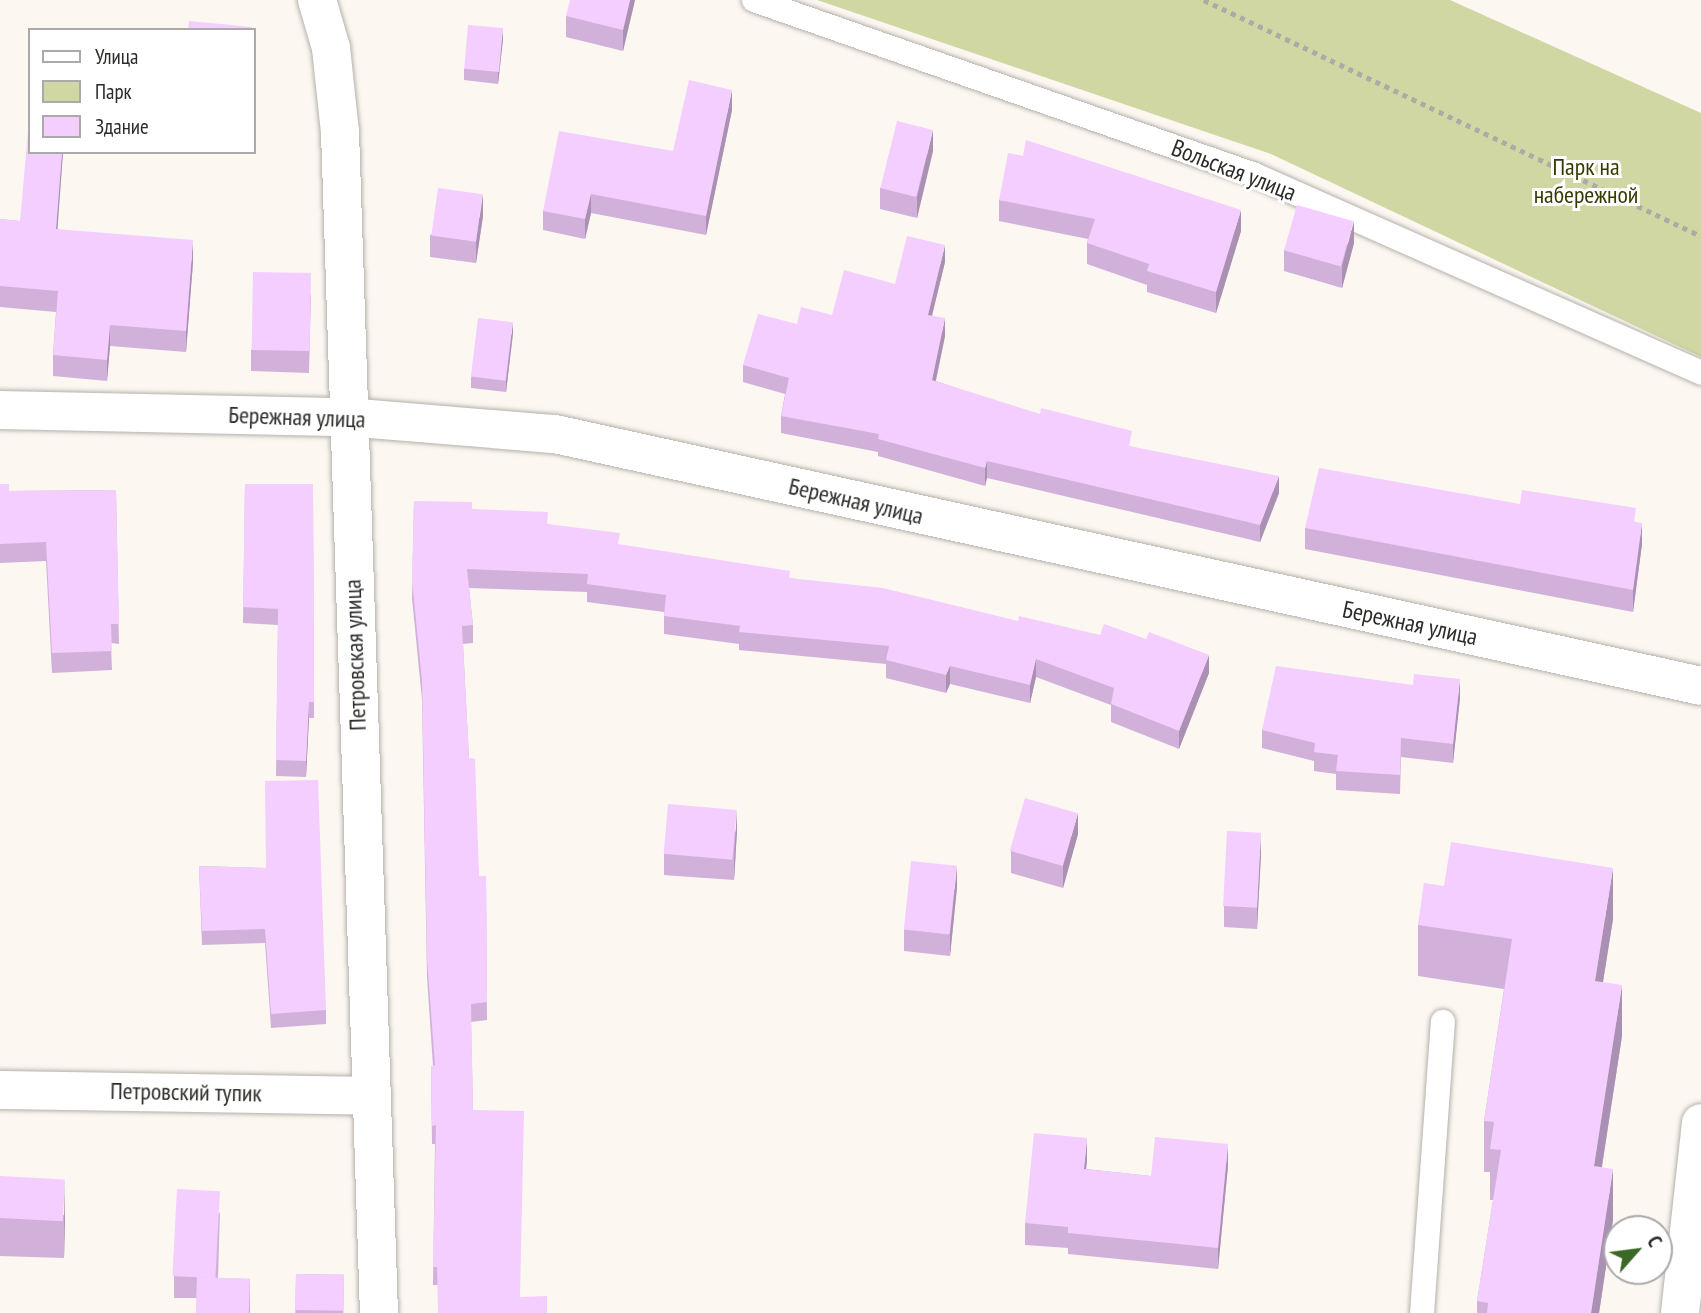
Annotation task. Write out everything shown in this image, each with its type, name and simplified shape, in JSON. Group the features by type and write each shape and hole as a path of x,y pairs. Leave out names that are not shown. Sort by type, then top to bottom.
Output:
{"street":[{"name":"Петровская улица","path":"317,0 331,48 340,132 346,417 379,1313"},
{"name":"Бережная улица","path":"0,410 346,417 555,434 1701,686"},
{"name":"Петровский тупик","path":"0,1090 371,1096"},
{"path":"1680,1313 1701,1123"}],"lane":[{"name":"Вольская улица","path":"754,0 1255,175 1701,373"},
{"path":"1422,1313 1443,1022"}],"path":[{"path":"1203,0 1701,236"}],"green space":[{"name":"Парк на набережной","path":"817,0 1450,0 1701,113 1701,357 1271,154"}],"building":[{"path":"570,0 630,0 623,30 566,16"},
{"path":"189,21 252,27 252,28 188,28"},
{"path":"468,25 503,28 499,72 464,69"},
{"path":"689,80 732,90 706,216 591,194 585,219 543,211 559,131 673,151"},
{"path":"897,121 933,130 916,197 880,188"},
{"path":"28,131 28,154 62,154 56,229 193,240 186,331 110,325 107,360 53,355 58,291 0,286 0,219 20,221"},
{"path":"1026,140 1241,210 1216,292 1147,271 1149,264 1087,243 1095,219 999,200 1008,153 1023,156"},
{"path":"438,188 483,194 476,242 431,236"},
{"path":"1297,205 1354,221 1341,266 1284,250"},
{"path":"907,236 945,245 928,315 945,318 932,380 1040,414 1041,408 1132,431 1129,446 1279,476 1260,525 987,461 985,468 878,439 879,434 781,416 789,378 743,365 758,314 797,324 801,307 832,315 844,270 895,284"},
{"path":"253,272 311,273 310,351 252,350"},
{"path":"478,318 513,322 506,381 471,377"},
{"path":"1319,468 1520,504 1522,490 1636,508 1634,522 1642,523 1633,590 1305,528"},
{"path":"0,484 9,484 9,491 116,490 119,624 111,624 112,651 52,653 46,542 0,544"},
{"path":"245,484 313,484 314,702 309,702 306,761 276,760 278,609 243,607"},
{"path":"414,501 472,502 472,509 548,512 547,524 620,533 618,544 790,571 789,578 883,588 1018,621 1019,616 1100,635 1104,624 1146,639 1149,632 1209,655 1179,731 1111,704 1114,688 1036,659 1030,685 950,666 946,675 886,660 889,646 739,632 740,626 664,616 666,595 587,584 588,574 467,569 473,625 462,626 469,758 475,759 479,876 486,876 487,1002 471,1004 473,1110 524,1111 520,1297 547,1296 547,1313 438,1313 437,1267 433,1267 436,1125 432,1126 431,1066 435,1065 427,959 422,681 412,580"},
{"path":"1276,666 1413,685 1414,674 1460,679 1453,744 1401,738 1400,775 1336,771 1338,755 1314,752 1315,743 1262,730"},
{"path":"318,780 326,1010 271,1014 265,929 202,931 199,866 266,868 265,781"},
{"path":"1025,798 1078,813 1063,866 1010,851"},
{"path":"668,804 737,810 732,860 664,854"},
{"path":"1227,831 1261,833 1257,908 1223,906"},
{"path":"1451,842 1613,868 1595,981 1622,985 1594,1166 1613,1169 1606,1215 1603,1215 1603,1234 1591,1313 1487,1313 1488,1303 1477,1301 1501,1150 1490,1149 1494,1122 1484,1121 1512,939 1418,925 1424,883 1444,886"},
{"path":"911,861 957,866 950,934 904,930"},
{"path":"1034,1133 1087,1138 1084,1169 1151,1176 1155,1137 1228,1144 1218,1248 1068,1233 1068,1227 1025,1223"},
{"path":"0,1176 65,1179 63,1221 0,1218"},
{"path":"177,1189 220,1191 215,1278 172,1276"},
{"path":"296,1274 344,1275 343,1311 295,1310"},
{"path":"197,1277 250,1279 249,1313 196,1313"}]}
